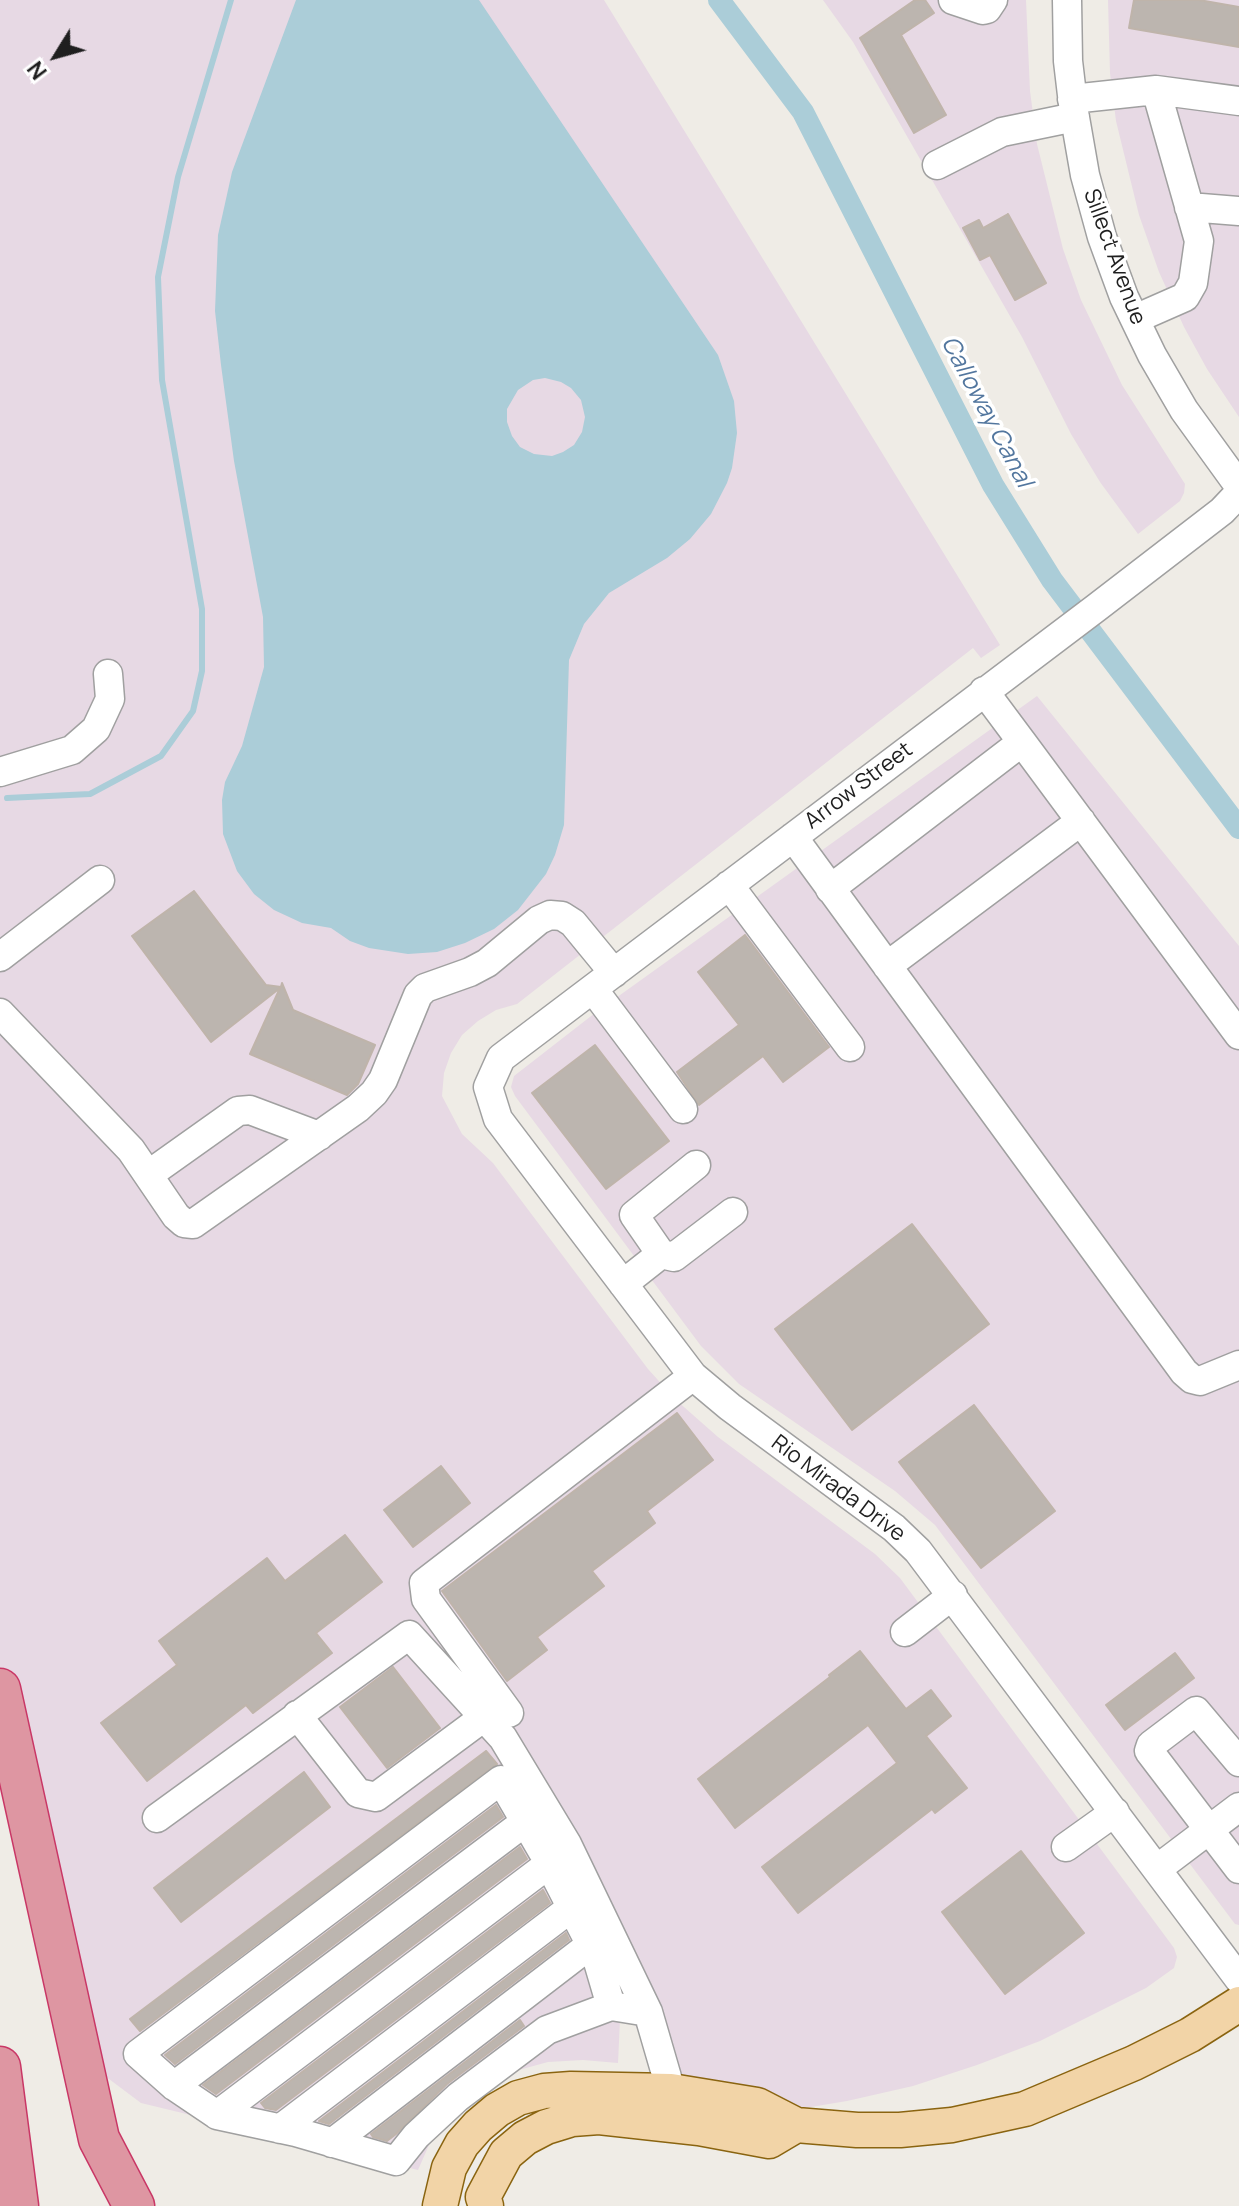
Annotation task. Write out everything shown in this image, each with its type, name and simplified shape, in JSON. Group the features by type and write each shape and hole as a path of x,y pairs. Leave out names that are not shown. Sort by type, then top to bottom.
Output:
{"highway":[{"path":"0,1689 99,2139 134,2206"},
{"path":"0,2067 18,2206"}],"main road":[{"path":"440,2206 445,2180 462,2144 487,2118 518,2098 544,2091 671,2091 757,2105 796,2125 900,2130 952,2125 1025,2109 1134,2063 1190,2035 1239,2004"},
{"path":"486,2206 483,2197 506,2154 525,2138 572,2119 599,2117 699,2128 769,2141 796,2125"}],"street":[{"path":"953,0 983,10 993,0"},
{"name":"Sillect Avenue","path":"1067,0 1073,108 1085,175 1102,237 1152,355 1184,410 1239,486"},
{"path":"1135,319 1185,297 1193,283 1199,241 1156,90"},
{"path":"937,165 1002,132 1073,108 1156,90 1239,101"},
{"path":"1189,207 1239,211"},
{"name":"Arrow Street","path":"488,1087 501,1058 1096,608 1222,511 1239,493"},
{"path":"0,772 72,750 96,729 110,699 108,674"},
{"path":"984,691 1239,1035"},
{"path":"830,889 1022,742"},
{"path":"887,966 1081,821"},
{"path":"793,837 1184,1372 1200,1381 1239,1365"},
{"path":"0,957 100,880"},
{"path":"729,885 850,1047"},
{"path":"0,1013 115,1132 184,1223 193,1224 319,1136 374,1093 383,1080 418,995 425,988 487,963 539,920 550,915 562,916 573,923 604,981 683,1109"},
{"name":"Rio Mirada Drive","path":"488,1087 498,1119 693,1376 730,1407 894,1528 918,1551 1239,1979"},
{"path":"148,1175 238,1111 250,1110 319,1136"},
{"path":"696,1165 634,1215 661,1254 674,1257 733,1212"},
{"path":"623,1284 661,1254"},
{"path":"671,2091 648,2012 567,1844 503,1738 496,1715 426,1599 424,1583 693,1376"},
{"path":"905,1632 953,1595"},
{"path":"157,1818 409,1635 496,1715"},
{"path":"1238,1858 1209,1830 1149,1751 1151,1745 1196,1711 1239,1762"},
{"path":"297,1715 358,1793 376,1797 496,1715"},
{"path":"611,2006 590,1945 501,1780 138,2054 174,2086 217,2115 396,2161 416,2136 458,2097 547,2030 611,2006 648,2012"},
{"path":"1157,1869 1239,1807"},
{"path":"1066,1847 1115,1812"},
{"path":"174,2086 525,1822"},
{"path":"217,2115 549,1864"},
{"path":"280,2129 571,1908"},
{"path":"332,2143 590,1945"}],"shaded area":[{"path":"0,0 604,0 1000,645 981,658 973,648 517,1004 496,1010 478,1021 462,1035 451,1053 444,1073 442,1096 462,1134 493,1163 648,1369 676,1400 718,1437 875,1554 900,1578 1174,1948 1177,1957 1174,1968 1146,1988 1040,2041 913,2086 781,2112 714,2119 693,2076 664,2081 621,1998 618,2063 583,2060 548,2062 515,2071 449,2117 429,2145 418,2170 141,2103 85,2061 0,1688"},
{"path":"823,0 1026,0 1030,91 1037,144 1063,249 1081,300 1122,385 1185,484 1180,501 1138,534 1100,482 1071,434 1022,337 853,42"},
{"path":"1108,0 1239,0 1239,417 1184,327 1159,272 1139,215 1116,121 1110,73"},
{"path":"1037,696 1239,946 1239,1925 1235,1924 935,1525 895,1491 739,1384 701,1346 511,1087 514,1076 595,1013"}],"water":[{"path":"296,0 479,0 718,355 734,401 737,433 732,468 711,514 690,539 667,558 609,593 584,624 569,660 564,825 546,874 518,910 494,929 437,952 408,954 369,948 350,941 331,928 302,923 274,910 254,894 237,871 223,834 225,782 242,746 264,667 263,617 234,461 215,311 218,235 232,172","holes":["545,378 561,382 581,400 585,417 582,432 574,445 563,452 552,456 534,454 520,447 512,436 507,409 518,390 533,380"]}],"building":[{"path":"915,0 925,0 934,13 901,35 946,115 914,133 860,38"},
{"path":"1134,0 1199,0 1239,7 1239,47 1129,28"},
{"path":"1008,214 1046,283 1015,300 990,255 980,260 963,228 979,220 983,228"},
{"path":"194,891 266,985 281,987 282,983 293,1010 375,1045 358,1084 347,1095 250,1054 280,988 211,1042 132,936"},
{"path":"745,935 829,1047 783,1082 763,1056 699,1105 677,1072 739,1025 698,972"},
{"path":"595,1045 669,1141 606,1189 532,1093"},
{"path":"912,1224 989,1324 852,1430 775,1329"},
{"path":"974,1405 1055,1511 981,1568 899,1462"},
{"path":"677,1413 713,1460 647,1511 655,1523 592,1571 604,1586 537,1637 547,1650 507,1681 442,1591"},
{"path":"441,1466 470,1503 413,1547 384,1510"},
{"path":"345,1535 382,1582 316,1633 332,1653 253,1713 246,1705 147,1781 101,1723 177,1665 159,1641 267,1558 285,1581"},
{"path":"860,1651 906,1709 931,1690 951,1716 926,1736 967,1788 935,1813 932,1809 798,1913 762,1867 897,1763 868,1725 735,1828 698,1779"},
{"path":"1175,1653 1194,1678 1125,1730 1106,1705"},
{"path":"393,1667 440,1728 387,1768 340,1707"},
{"path":"486,1751 497,1764 140,2031 130,2019"},
{"path":"304,1772 330,1807 181,1922 154,1888"},
{"path":"496,1805 503,1817 175,2064 165,2055"},
{"path":"520,1847 527,1859 216,2094 203,2085"},
{"path":"1021,1851 1084,1933 1005,1994 942,1912"},
{"path":"543,1890 550,1903 276,2110 265,2108 261,2103"},
{"path":"566,1933 569,1940 329,2124 319,2121"},
{"path":"520,2020 524,2026 447,2084 396,2134 387,2141 373,2137 371,2134"}],"waterway":[{"path":"7,798 90,794 161,756 193,711 202,671 202,609 162,380 158,277 178,177 231,0"},
{"name":"Calloway Canal","path":"719,0 803,112 993,485 1052,580 1239,828"}]}
